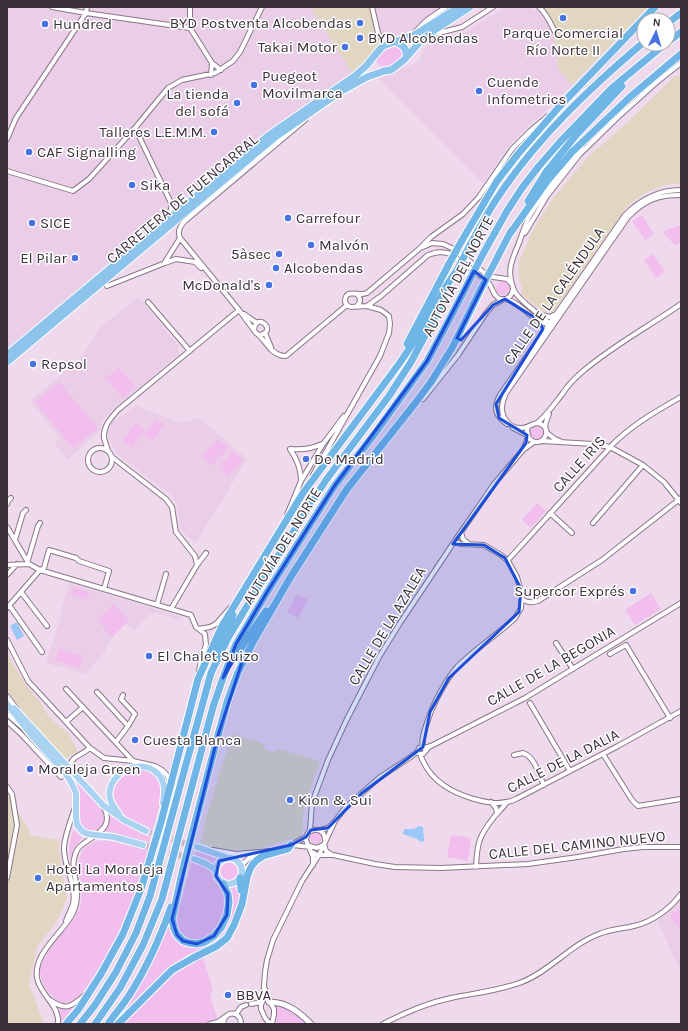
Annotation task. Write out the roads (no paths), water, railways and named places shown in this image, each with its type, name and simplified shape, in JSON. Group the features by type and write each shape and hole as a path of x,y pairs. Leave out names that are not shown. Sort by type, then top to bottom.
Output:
{"highway":[{"path":"459,7 423,31 387,44 380,49 375,56 375,64 378,68 384,71 391,70 404,60 419,43 436,29 470,7"},
{"path":"379,390 410,338 461,242 497,181 518,154 559,107 655,7"},
{"path":"394,42 402,44 405,48 406,57"},
{"name":"AUTOVÍA DEL NORTE","path":"80,1024 116,972 136,933 150,896 211,673 228,638 326,480 389,396 411,362 439,309 456,271 500,194 526,159 560,120 610,71 636,49"},
{"name":"AUTOVÍA DEL NORTE","path":"95,1024 123,982 143,945 162,899 213,707 236,644 335,485 427,361 483,254 507,211 522,188 560,142 607,94 656,52"},
{"path":"509,235 548,180 572,152 630,97 681,54"},
{"name":"CARRETERA DE FUENCARRAL","path":"7,355 268,136 355,76 375,56"},
{"path":"223,884 228,894 229,902 227,915 221,928 214,936 205,942 197,944 189,943 183,940 174,929 172,919 182,876 218,735 230,695 238,672 253,642 290,578 347,489 431,382 452,348 524,206 546,172 577,134 638,67"},
{"name":"CARRETERA DE FUENCARRAL","path":"7,362 274,138 340,92 366,77 384,71"},
{"path":"107,286 128,260"},
{"path":"66,1024 78,1010 101,974 123,934 142,889 198,679 222,626 293,508 399,364 456,271"},
{"path":"211,673 212,663 236,608 292,514 293,508"},
{"path":"223,678 248,636 290,578"},
{"path":"118,1024 172,970 217,946 227,938 242,904 247,877 252,864 263,856 288,848 291,845"},
{"path":"108,1024 129,995 148,964 162,932 182,876"},
{"path":"237,918 241,896 240,878"},
{"path":"62,1024 101,974"}],"main road":[{"path":"7,701 103,805 124,820 146,831"},
{"path":"7,704 32,736 65,773 72,784 76,793 77,825 88,834 114,837 143,845"},
{"path":"124,820 114,807 110,797 111,788 114,779 122,772 139,766 155,771 161,778 164,786 160,822"},
{"path":"197,847 228,858 233,858 238,861 241,866 242,874 236,883 230,885 223,884 218,881 215,870 216,865 219,862 228,858"},
{"path":"194,859 205,862 215,870"}],"street":[{"path":"52,7 190,28"},
{"path":"7,139 16,118 86,13 87,7"},
{"path":"190,7 190,28 212,64 221,70"},
{"path":"7,171 73,191 89,179 136,128 168,88 182,80 211,74 221,70 233,61 240,52 262,7"},
{"path":"372,7 378,33 382,39 394,42"},
{"path":"409,37 426,20 446,7"},
{"path":"425,38 462,27 494,7"},
{"path":"539,7 543,9 555,32"},
{"path":"518,245 547,196 580,154 624,112 681,62"},
{"path":"211,74 212,64"},
{"path":"303,493 380,356 389,333 389,316 381,310 367,306 357,306 351,308 347,305 345,300 348,294 352,293 363,295 367,293 431,237 463,214 478,197 512,149 530,131 559,107"},
{"path":"316,109 299,126 185,221 180,227 178,234 256,333 272,351 278,355 286,356 347,305"},
{"path":"136,128 172,205 168,219"},
{"path":"550,324 521,299 514,289 510,266 528,219 542,196 595,130"},
{"name":"CALLE DE LA CALÉNDULA","path":"527,436 499,418 496,412 496,404 500,395 545,334 555,324 558,315 625,215 634,206 647,197 661,192 681,190"},
{"name":"CALLE DE LA CALÉNDULA","path":"529,426 518,428 506,421 502,411 502,401 549,328 550,324 628,217 649,200 681,194"},
{"path":"165,263 180,238"},
{"path":"419,249 432,243 443,244 454,249 486,274 500,279 506,279 512,283"},
{"path":"367,306 381,296 428,255 436,252 444,252 451,254 487,281 495,296 514,302 545,324 550,324"},
{"path":"107,286 176,259 195,262 212,278"},
{"path":"492,289 495,282 500,279"},
{"path":"413,406 422,400 458,355 486,313 493,305 511,296 514,289"},
{"path":"357,294 360,302 357,306"},
{"path":"148,302 190,351"},
{"path":"522,599 532,602 538,600 602,560 680,500 664,482 643,466 610,448 593,444 542,441 534,442 527,436 529,426 537,423 549,412 574,379 585,369 681,304"},
{"path":"239,310 258,323 261,322 265,324 267,329 265,333 272,351"},
{"path":"98,448 104,438 106,425 118,410 239,310"},
{"path":"541,315 550,317 558,315"},
{"path":"537,319 545,334"},
{"path":"254,330 255,325 258,323"},
{"path":"259,335 265,333"},
{"name":"CALLE IRIS","path":"508,561 615,442 646,417 681,397"},
{"path":"282,527 301,481 323,444 354,403"},
{"path":"542,441 546,436 546,422 549,412"},
{"path":"537,423 540,424 555,439 564,442"},
{"name":"CALLE DE LA AZALEA","path":"523,450 527,436"},
{"path":"104,438 108,451 112,457 166,499 172,507 176,532 195,556 197,565"},
{"name":"CALLE DE LA AZALEA","path":"309,832 312,803 328,760 379,657 461,531 494,484 523,450 534,442"},
{"path":"301,481 297,460 290,449 300,450 314,448 323,444"},
{"path":"108,451 98,448 90,453 88,457 89,465 92,469 103,472 116,465 124,466"},
{"path":"110,468 112,457"},
{"path":"593,523 643,466"},
{"path":"7,504 11,498"},
{"path":"15,540 23,512 26,510"},
{"path":"550,513 572,533"},
{"path":"28,562 40,523"},
{"path":"7,527 28,562 40,570 191,615 196,627 205,634 206,645 202,656 198,679"},
{"path":"461,531 463,539 470,544"},
{"path":"424,749 422,743 423,735 430,712 448,678 466,658 515,618 521,608 521,589 517,577 508,561 484,545 461,544 454,542"},
{"path":"42,652 8,607 40,570 44,568 49,550 76,558 79,561 109,571 104,589"},
{"path":"171,609 197,565 206,553"},
{"path":"7,565 28,562"},
{"path":"7,575 17,564"},
{"path":"157,605 166,574"},
{"path":"21,592 47,626"},
{"name":"CALLE DE LA BEGONIA","path":"419,753 424,754 424,749 525,698 681,602"},
{"path":"198,629 210,627 216,624 235,603"},
{"path":"7,640 28,681 90,748 104,758 133,761 155,766 162,770 167,775 168,780 164,794"},
{"path":"556,643 573,669"},
{"path":"610,654 626,645 670,718"},
{"path":"66,689 133,761"},
{"path":"97,692 128,726"},
{"path":"116,742 135,714 120,698 123,695"},
{"path":"7,696 19,713"},
{"path":"530,703 570,771"},
{"path":"66,722 83,707"},
{"name":"CALLE DE LA DALIA","path":"419,753 427,768 436,779 454,792 463,796 491,802 507,802 544,785 681,711"},
{"path":"7,714 32,736"},
{"path":"7,721 61,777"},
{"path":"69,769 71,762 74,759 90,748"},
{"path":"241,866 249,858 291,845 306,837 309,832 314,829 320,830 328,828 345,808 379,778 419,753"},
{"path":"514,755 523,753 529,756 544,785"},
{"path":"603,754 632,800 638,806 681,800"},
{"path":"7,786 12,794 17,825 7,878"},
{"path":"63,927 71,910 74,897 65,860 64,846 76,802"},
{"path":"491,802 496,808 497,814"},
{"path":"476,867 480,838 486,827 507,802"},
{"path":"58,1024 56,1010 43,991 37,978 38,964 44,951 69,920 76,905 76,885 73,868 74,858 82,844 96,835 104,827 107,813 103,805"},
{"path":"264,985 269,1001 273,1006 274,1012 271,1024 266,1020 261,1009 267,960 274,940 296,894 319,855 335,821"},
{"path":"320,830 324,834 326,851 333,855"},
{"path":"306,837 313,859 313,865"},
{"path":"291,845 317,848 324,843"},
{"path":"197,847 236,854 270,851"},
{"name":"CALLE DEL CAMINO NUEVO","path":"319,855 333,855 395,867 441,868 528,864 564,860 633,848 681,847"},
{"path":"310,848 319,855"},
{"path":"383,1024 427,1004 449,998 503,988 522,982 541,972 578,945 596,935 605,931 636,926 662,914 681,894"},
{"path":"48,998 57,1005 66,1007 74,1004 85,995"},
{"path":"251,1004 269,1001 279,1002 289,1006 311,1024"},
{"path":"236,1014 241,1007 246,1005"},
{"path":"210,1024 218,1022 230,1014 236,1014 240,1018 241,1024"},
{"path":"223,1024 225,1017"}],"water":[{"path":"17,622 24,636 17,640 10,626"},
{"path":"419,826 423,827 424,841 421,842 403,834 404,829 414,829"}],"tunnel":[{"path":"146,831 197,847"},
{"path":"143,845 194,859"}],"place":[{"name":"Parque Comercial Río Norte II","path":"563,18"},
{"name":"BYD Postventa Alcobendas","path":"360,23"},
{"name":"Hundred","path":"45,24"},
{"name":"BYD Alcobendas","path":"360,38"},
{"name":"Takai Motor","path":"345,47"},
{"name":"Puegeot Movilmarca","path":"254,85"},
{"name":"Cuende Infometrics","path":"479,91"},
{"name":"La tienda del sofá","path":"237,103"},
{"name":"Talleres L.E.M.M.","path":"214,132"},
{"name":"CAF Signalling","path":"29,152"},
{"name":"Sika","path":"132,185"},
{"name":"Carrefour","path":"288,218"},
{"name":"SICE","path":"32,223"},
{"name":"Malvón","path":"311,245"},
{"name":"5àsec","path":"279,254"},
{"name":"El Pilar","path":"75,258"},
{"name":"Alcobendas","path":"276,268"},
{"name":"McDonald's","path":"269,285"},
{"name":"Repsol","path":"33,364"},
{"name":"De Madrid","path":"306,459"},
{"name":"Supercor Exprés","path":"633,591"},
{"name":"El Chalet Suizo","path":"149,656"},
{"name":"Cuesta Blanca","path":"135,740"},
{"name":"Moraleja Green","path":"30,769"},
{"name":"Kion & Sui","path":"290,800"},
{"name":"Hotel La Moraleja Apartamentos","path":"38,878"},
{"name":"BBVA","path":"228,995"}]}
